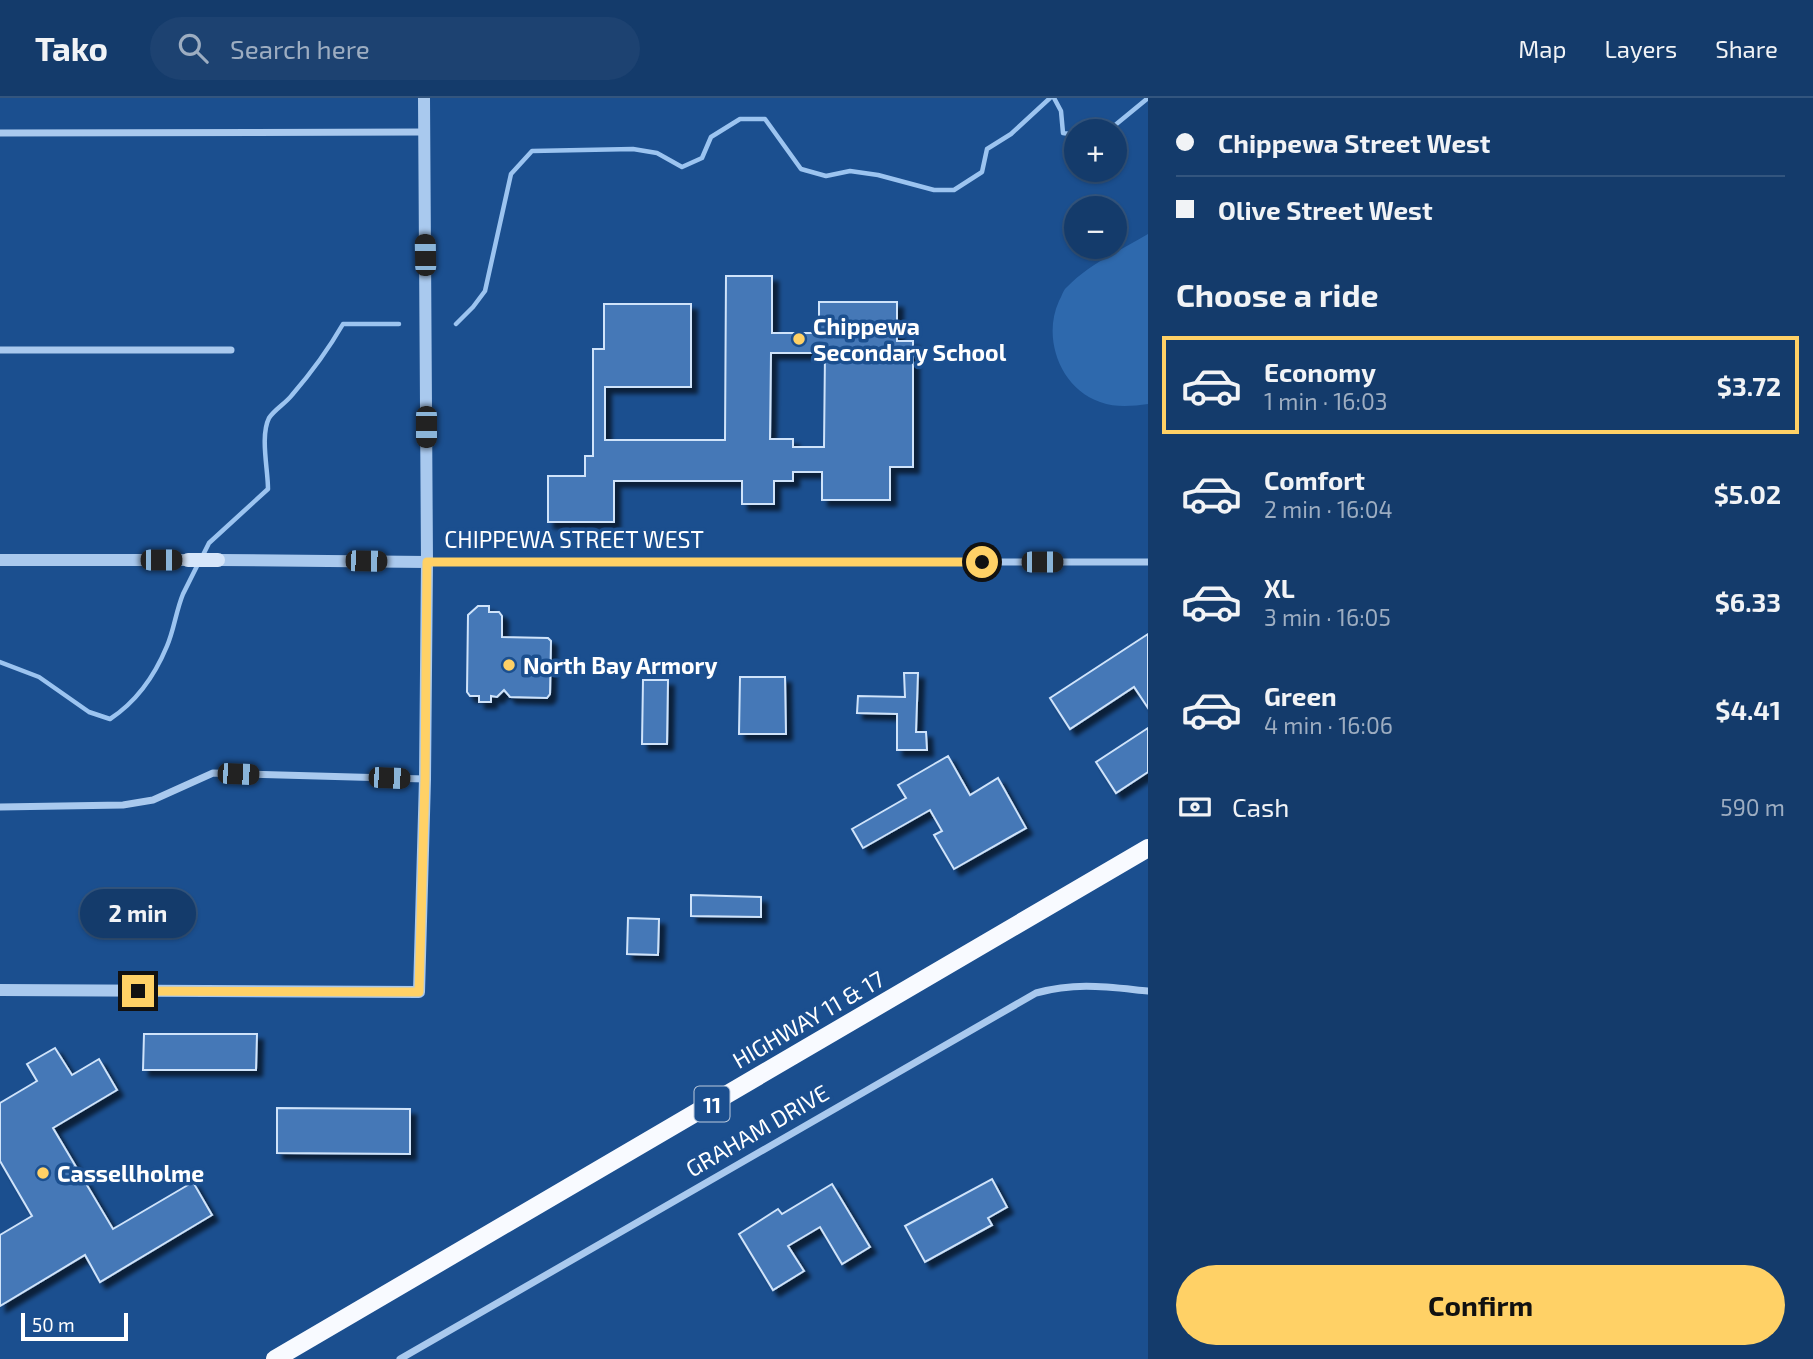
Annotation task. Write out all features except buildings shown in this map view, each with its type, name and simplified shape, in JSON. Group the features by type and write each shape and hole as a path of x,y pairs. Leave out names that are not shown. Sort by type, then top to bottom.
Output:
{"highway":[{"name":"HIGHWAY 11 & 17","path":"275,1359 1148,848"}],"main road":[{"name":"CHIPPEWA STREET WEST","path":"188,560 218,560"}],"street":[{"path":"0,990 419,992 427,562 424,98"},
{"path":"0,133 424,132"},
{"path":"0,349 231,350"},
{"name":"CHIPPEWA STREET WEST","path":"0,560 188,560"},
{"name":"CHIPPEWA STREET WEST","path":"218,560 1148,562"},
{"path":"0,807 123,805 153,800 213,773 425,779"},
{"name":"GRAHAM DRIVE","path":"400,1359 1036,993 1062,986 1086,985 1148,991"}],"shaded area":[{"path":"1148,234 1148,404 1124,406 1100,402 1074,386 1058,360 1053,330 1054,315 1064,290 1104,259 1127,259 1127,246"}],"waterway":[{"path":"456,324 485,291 511,174 532,151 633,149 657,153 682,167 702,158 711,137 740,119 765,119 801,169 826,176 850,171 878,175 934,190 954,190 982,172 987,149 1011,134 1050,98"},
{"path":"1054,98 1061,111 1064,133"},
{"path":"1122,119 1148,98"},
{"path":"202,557 209,543 268,489 265,434 269,418 306,378 343,324 399,324"},
{"path":"0,662 39,677 89,712 110,719 136,696 157,667 169,640 183,594 198,564"}],"place":[{"name":"Chippewa Secondary School","path":"799,339"},
{"name":"North Bay Armory","path":"509,665"},
{"name":"Cassellholme","path":"43,1173"}],"route":[{"path":"138,991 419,992 427,562 982,562"}]}
